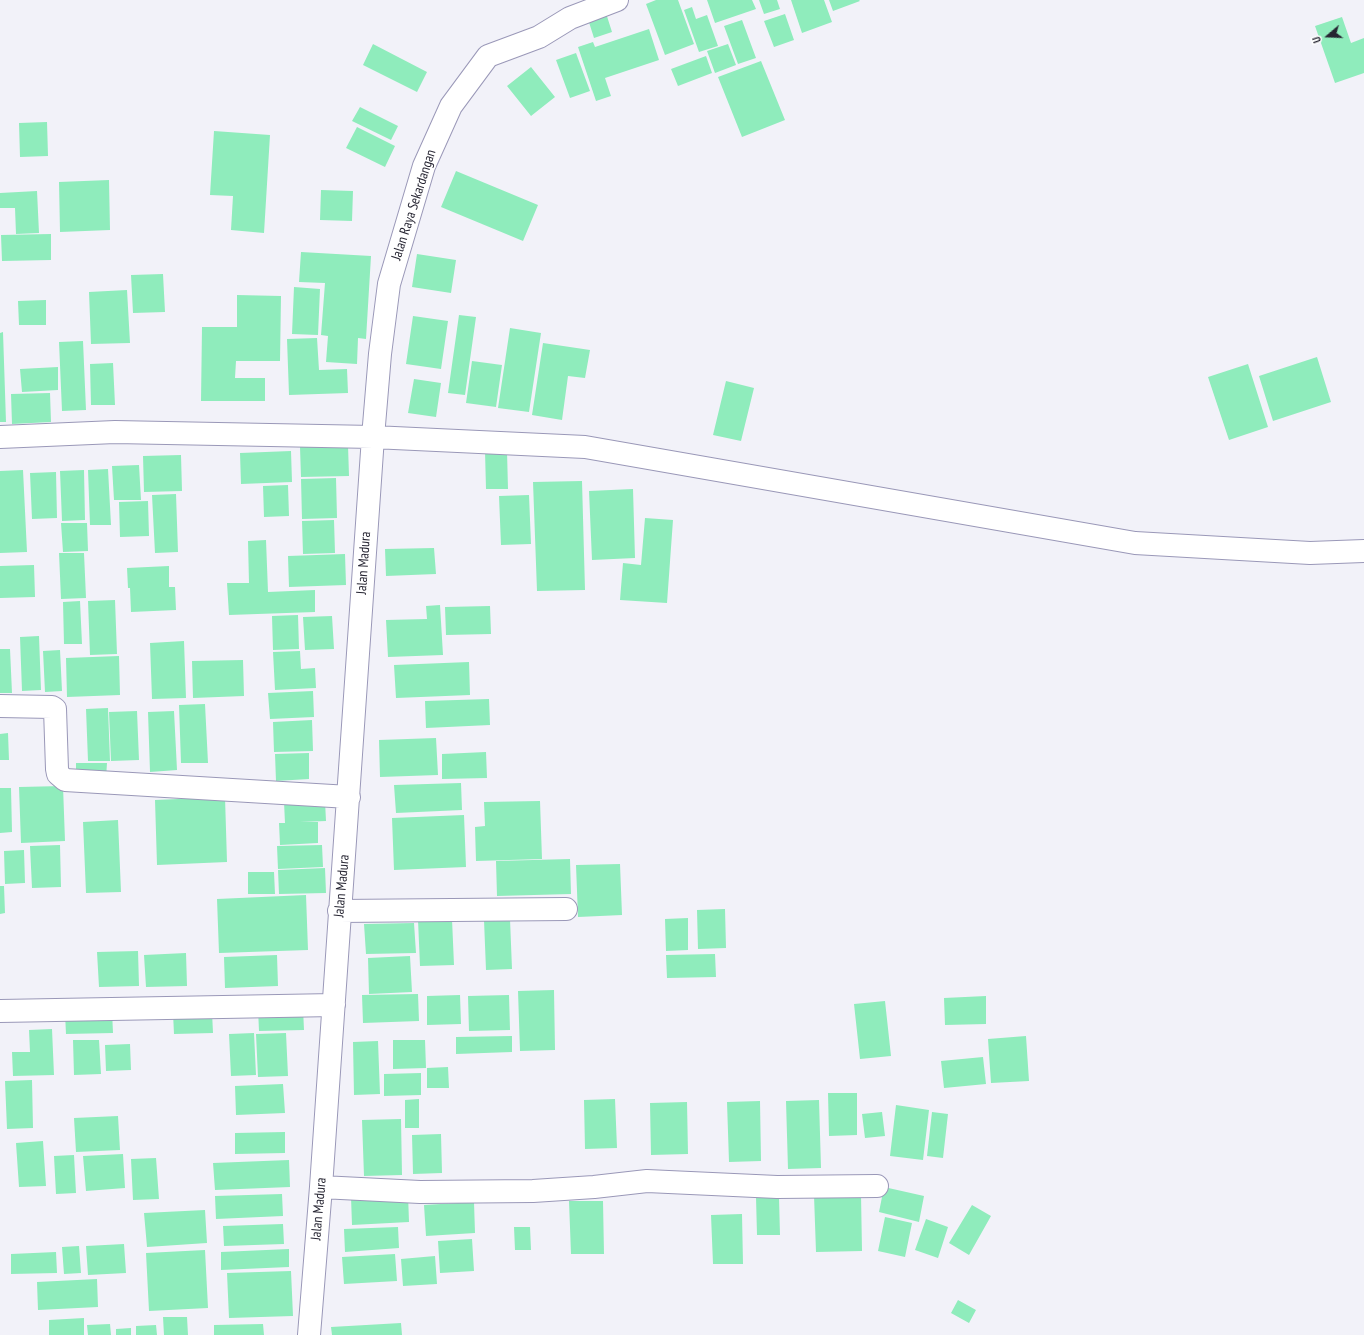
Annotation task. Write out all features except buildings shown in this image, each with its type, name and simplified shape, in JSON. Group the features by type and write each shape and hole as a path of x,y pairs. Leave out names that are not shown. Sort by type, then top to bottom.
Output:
{"street":[{"name":"Jalan Raya Sekardangan","path":"373,437 380,354 389,284 424,166 451,106 488,56 538,37 570,18 617,0"},
{"path":"0,437 115,432 373,437 585,447 1135,543 1310,553 1364,551"},
{"name":"Jalan Madura","path":"309,1335 334,1005 339,911 349,798 373,437"},
{"path":"0,706 52,707 55,709 57,769 58,774 65,780 349,798"},
{"path":"339,911 566,909"},
{"path":"0,1011 334,1005"},
{"path":"321,1187 420,1192 533,1191 594,1187 647,1181 777,1187 877,1186"}]}
